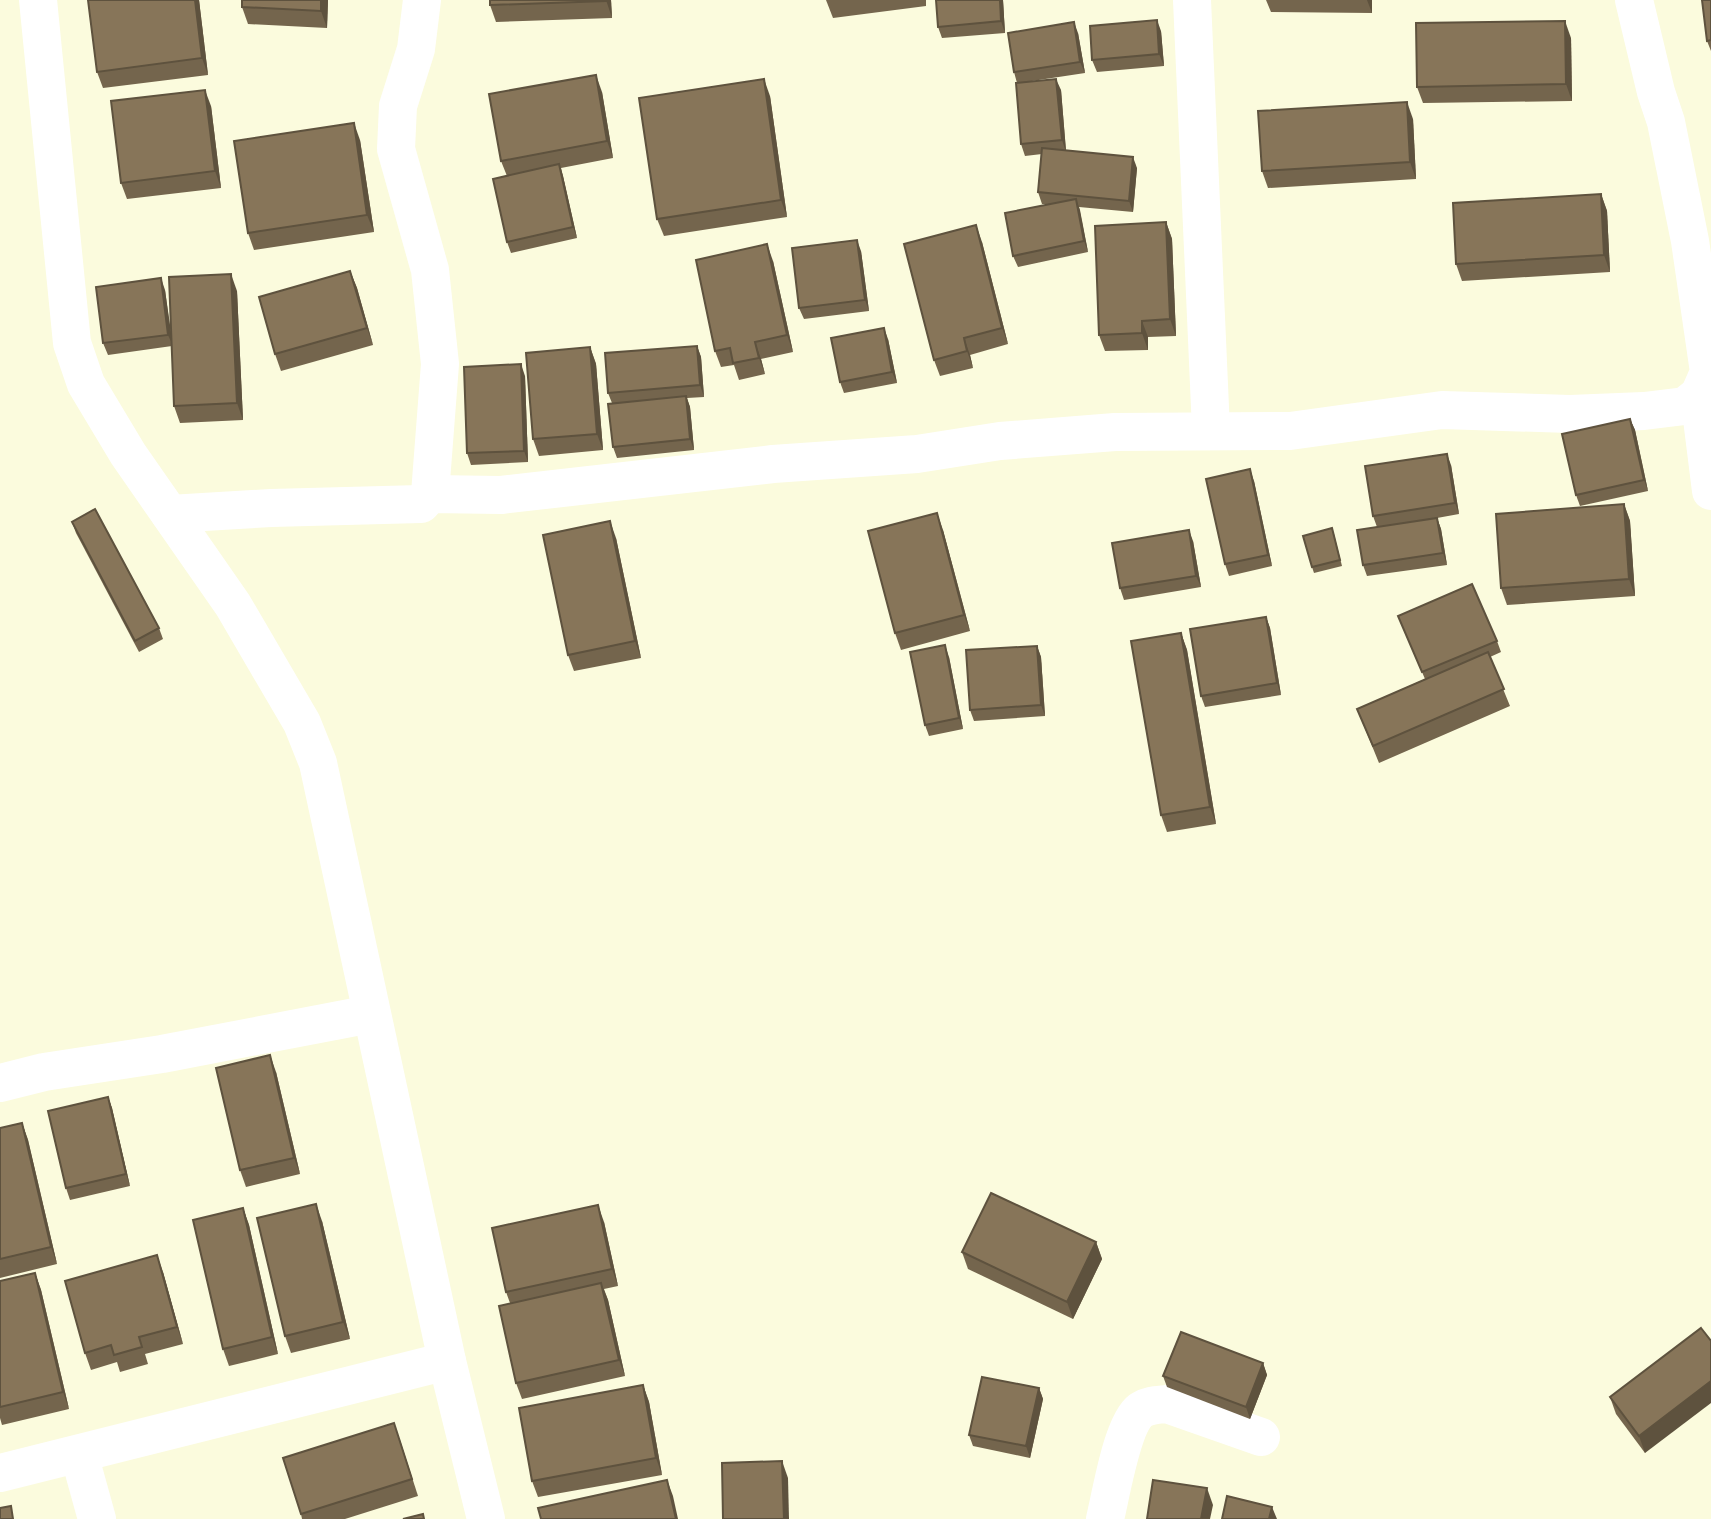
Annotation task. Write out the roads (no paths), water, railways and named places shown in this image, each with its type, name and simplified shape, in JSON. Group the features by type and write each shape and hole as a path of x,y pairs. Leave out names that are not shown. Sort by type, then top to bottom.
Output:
{"street":[{"path":"38,0 72,343 86,384 128,454 233,604 302,723 318,763 447,1361 486,1519"},
{"path":"170,514 421,504 430,494 440,364 430,270 397,149 398,106 416,49 422,0"},
{"path":"1192,0 1211,430"},
{"path":"1634,0 1666,122 1690,241 1709,372 1705,394 1711,491"},
{"path":"430,494 501,495 773,464 918,454 1000,441 1115,432 1290,431 1442,410 1570,414 1644,411 1685,406 1705,394"},
{"path":"0,1083 44,1072 162,1054 371,1014"},
{"path":"0,1472 447,1361"},
{"path":"1105,1519 1117,1465 1131,1421 1141,1410 1153,1405 1167,1404 1261,1437"},
{"path":"79,1454 97,1519"}]}
